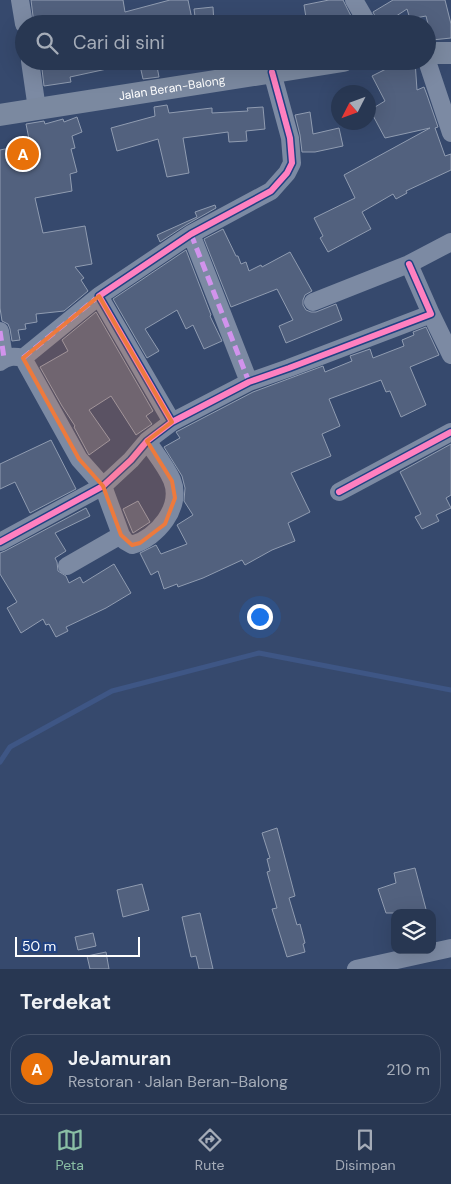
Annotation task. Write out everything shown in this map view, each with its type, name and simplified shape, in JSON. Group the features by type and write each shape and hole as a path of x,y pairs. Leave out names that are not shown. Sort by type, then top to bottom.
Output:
{"main road":[{"path":"436,53 451,53"},
{"name":"Jalan Beran-Balong","path":"0,115 230,70 272,72 285,70"}],"street":[{"path":"20,0 22,15"},
{"path":"354,0 363,15"},
{"path":"31,70 37,109"},
{"path":"430,70 451,133"},
{"path":"23,358 98,296 191,234 271,190 286,173 292,163 290,138 272,72"},
{"path":"191,234 248,382"},
{"path":"313,302 409,264 451,242"},
{"path":"409,264 451,355"},
{"path":"98,296 172,422"},
{"path":"0,542 103,486 147,441 172,422 248,382 431,314"},
{"path":"0,331 2,360 14,356 23,358 79,459 103,486 121,535 132,545 140,543 165,524 175,498 172,481 147,441"},
{"path":"339,492 451,432"},
{"path":"67,566 121,535"},
{"path":"356,969 451,948"}],"highlighted area":[{"path":"99,296 172,422 147,441 172,481 175,498 165,524 140,543 132,545 121,535 103,486 79,459 23,358"}],"building":[{"path":"31,0 123,0 125,12 170,0 188,0 191,15 33,15"},
{"path":"329,0 343,0 350,15 306,15 304,5"},
{"path":"393,0 445,0 451,24 451,38 436,40 436,15 409,15 407,9 398,15 374,15 373,12"},
{"path":"213,7 213,15 195,15 194,9"},
{"path":"42,70 102,70 70,77 71,82 44,86"},
{"path":"141,70 158,70 159,77 143,79"},
{"path":"384,70 416,70 417,90 424,87 438,127 435,128 445,156 451,154 451,170 406,191 407,193 396,199 393,194 362,212 371,229 328,252 320,238 323,236 314,218 355,198 344,175 430,128 385,138 376,121 376,106 385,101 372,76"},
{"path":"167,105 169,113 212,108 212,113 248,111 247,108 263,107 265,129 246,131 247,141 229,142 228,132 183,138 189,173 167,177 158,139 117,151 111,128 155,116 154,107"},
{"path":"310,112 313,134 339,130 343,146 315,152 302,152 295,115"},
{"path":"77,117 82,132 72,136 75,148 71,149 77,172 70,174 72,191 35,198 43,233 85,226 92,264 75,267 84,278 81,280 88,291 64,311 36,314 37,322 25,324 26,329 18,330 20,340 12,341 8,324 2,321 0,308 0,150 30,144 26,124 44,121 45,124 63,119 64,122"},
{"path":"215,205 216,208 160,242 157,235 197,217 195,212"},
{"path":"223,229 236,256 238,256 241,264 246,262 249,271 261,265 262,267 290,252 312,291 305,295 303,300 306,310 316,312 336,304 342,320 286,343 279,326 293,320 277,289 231,307 204,239"},
{"path":"186,250 210,316 222,341 204,349 193,325 186,329 177,310 145,329 159,351 147,358 113,299"},
{"path":"96,312 153,411 146,416 152,424 136,435 111,396 89,410 110,440 89,455 75,426 40,367 68,351 62,340"},
{"path":"426,327 439,355 410,367 426,405 401,417 390,391 386,392 381,380 329,399 340,426 322,434 331,456 291,473 310,512 288,523 295,541 272,550 245,565 242,560 203,578 178,587 177,584 164,589 158,571 151,575 140,553 156,545 161,554 187,544 177,525 193,515 184,501 185,488 182,476 164,447 180,438 176,432 253,392 323,366 325,372 352,361 350,356 370,349 373,358 404,346 402,340 414,335 413,332"},
{"path":"51,440 76,489 30,513 15,482 0,489 0,464"},
{"path":"451,444 451,495 446,498 451,508 436,515 439,521 422,529 415,517 421,514 400,472"},
{"path":"138,501 150,522 133,533 123,509"},
{"path":"86,508 90,516 55,533 66,551 55,558 58,571 66,576 69,583 80,577 83,583 114,564 131,593 106,608 66,627 68,631 56,637 49,624 46,625 43,619 21,633 7,608 17,602 0,574 0,553"},
{"path":"277,828 295,896 289,898 297,925 300,924 305,943 303,944 305,952 287,957 272,909 277,908 267,872 270,871 267,859 270,858 262,833"},
{"path":"415,868 426,909 391,909 391,913 386,913 378,889 396,883 394,873"},
{"path":"142,884 149,910 123,917 117,890"},
{"path":"200,913 213,969 199,969 196,956 191,957 182,917"},
{"path":"93,933 96,946 78,950 75,937"},
{"path":"106,952 109,969 90,969 87,956"}],"waterway":[{"path":"0,762 10,747 112,691 259,653 451,690"}],"marked path":[{"path":"191,234 249,382"},
{"path":"23,358 99,296"},
{"path":"0,331 4,358"}],"cycle path":[{"path":"172,422 99,296 191,234 271,191 287,173 292,163 290,138 272,72"},
{"path":"0,542 103,486 131,460 147,441 172,422 249,382 431,314 409,264"},
{"path":"339,492 451,432"}],"place":[{"name":"JeJamuran","path":"23,154"}]}
